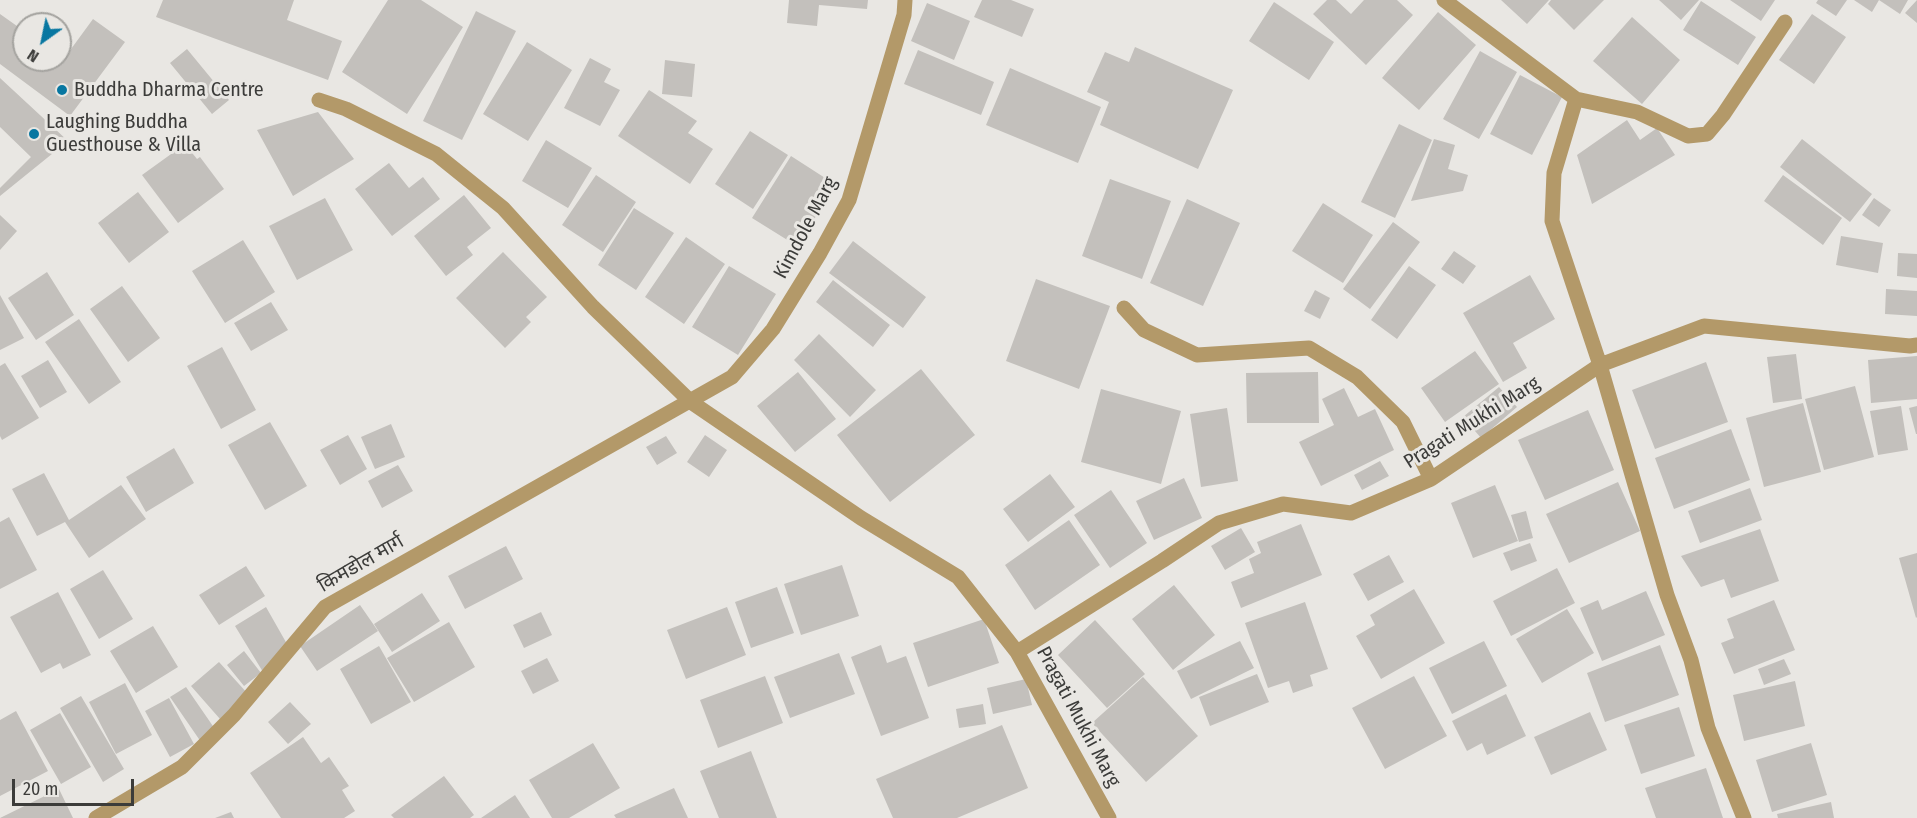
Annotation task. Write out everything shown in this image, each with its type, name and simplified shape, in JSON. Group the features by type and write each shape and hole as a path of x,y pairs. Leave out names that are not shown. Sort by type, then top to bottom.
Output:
{"street":[{"name":"Kimdole Marg","path":"691,402 732,377 773,329 849,200 904,15 904,0"},
{"path":"1446,1 1576,99 1637,112 1688,136 1707,134 1723,115 1785,22"},
{"path":"1576,99 1554,173 1552,221 1600,365 1667,595 1691,660 1708,728 1744,818"},
{"path":"319,100 346,110 436,154 503,208 593,307 691,402 861,518 958,577 1017,652"},
{"path":"1124,308 1144,330 1197,355 1309,348 1357,377 1403,422 1431,478"},
{"name":"Pragati Mukhi Marg","path":"1109,818 1017,652 1219,523 1283,504 1351,513 1431,478 1600,365 1704,326 1917,345"},
{"name":"किमडोल मार्ग","path":"96,818 182,767 242,707 325,608 691,402"}],"building":[{"path":"163,0 294,0 287,20 342,41 328,80 156,17"},
{"path":"388,0 421,0 463,27 407,114 342,72"},
{"path":"789,0 868,0 867,9 819,5 817,26 787,23"},
{"path":"982,0 1011,0 1034,9 1022,37 974,17"},
{"path":"1327,0 1336,0 1351,14 1364,0 1397,0 1413,15 1366,65 1313,14"},
{"path":"1501,0 1549,0 1527,24"},
{"path":"1551,0 1604,0 1574,30 1548,4"},
{"path":"1659,0 1699,0 1681,20"},
{"path":"1730,0 1775,0 1761,21"},
{"path":"1818,0 1847,0 1836,16 1816,3"},
{"path":"1854,0 1879,0 1872,12"},
{"path":"1879,0 1908,0 1900,14"},
{"path":"1917,0 1917,23 1905,13"},
{"path":"1701,1 1756,37 1738,65 1683,30"},
{"path":"1274,2 1334,42 1309,80 1249,41"},
{"path":"927,3 970,21 954,60 911,41"},
{"path":"476,11 516,31 462,140 423,121"},
{"path":"1438,12 1476,45 1419,110 1382,78"},
{"name":"Buddha Dharma Centre","path":"0,14 12,22 12,72 72,72 72,48 93,19 125,42 70,116 0,64"},
{"path":"1812,14 1846,37 1814,84 1779,60"},
{"path":"1632,17 1680,60 1642,104 1593,61"},
{"path":"527,42 572,70 528,141 483,114"},
{"path":"1135,47 1233,90 1198,169 1100,125 1109,102 1087,92 1105,52 1129,62"},
{"path":"187,49 229,100 212,114 170,63"},
{"path":"918,50 994,82 981,115 904,84"},
{"path":"1480,51 1517,72 1479,139 1443,119"},
{"path":"590,58 611,69 604,82 620,90 600,126 564,108"},
{"path":"665,60 695,64 692,97 662,94"},
{"path":"1010,68 1101,107 1078,163 986,125"},
{"path":"1520,75 1562,97 1532,155 1490,134"},
{"name":"Laughing Buddha Guesthouse & Villa","path":"0,78 68,141 0,196 0,188 31,157 0,127"},
{"path":"649,90 697,121 688,133 713,149 690,184 618,136"},
{"path":"318,112 354,159 293,196 257,130"},
{"path":"1627,120 1640,140 1657,128 1675,155 1592,204 1577,155"},
{"path":"1399,124 1432,140 1395,218 1361,202"},
{"path":"750,131 788,155 753,209 715,184"},
{"path":"1434,139 1455,145 1448,169 1468,175 1463,191 1411,201"},
{"path":"1802,139 1872,194 1850,222 1780,167"},
{"path":"546,140 592,168 568,208 522,181"},
{"path":"185,144 197,159 200,157 224,189 178,223 142,175"},
{"path":"791,156 836,185 797,246 752,218"},
{"path":"389,163 409,188 423,177 440,199 392,236 355,189"},
{"path":"596,175 636,202 603,252 562,225"},
{"path":"1783,175 1842,218 1823,245 1764,201"},
{"path":"1110,179 1171,201 1142,279 1082,256"},
{"path":"138,192 169,232 129,263 98,223"},
{"path":"464,195 491,228 467,247 473,255 446,276 414,236"},
{"path":"325,198 353,250 297,280 269,226"},
{"path":"1874,198 1891,210 1879,227 1862,215"},
{"path":"1187,199 1240,223 1203,306 1150,283"},
{"path":"1323,203 1373,235 1343,283 1292,251"},
{"path":"634,208 674,233 636,290 598,265"},
{"path":"0,215 17,231 0,250"},
{"path":"1393,222 1420,242 1370,309 1343,289"},
{"path":"1841,236 1883,243 1878,273 1836,265"},
{"path":"686,237 725,264 684,324 645,297"},
{"path":"243,240 275,292 225,323 192,271"},
{"path":"853,241 926,297 903,328 829,273"},
{"path":"1454,251 1476,266 1463,284 1441,269"},
{"path":"503,252 547,297 526,317 531,322 505,348 456,298"},
{"path":"1898,253 1917,254 1917,278 1897,276"},
{"path":"729,266 776,294 738,355 692,327"},
{"path":"1409,266 1436,285 1397,339 1371,320"},
{"path":"47,272 74,315 36,340 8,298"},
{"path":"1530,275 1555,319 1513,343 1527,368 1503,382 1463,313"},
{"path":"1036,279 1110,306 1079,389 1006,361"},
{"path":"833,280 890,325 873,347 816,302"},
{"path":"122,286 160,338 128,362 90,309"},
{"path":"1886,289 1917,291 1917,316 1885,314"},
{"path":"1315,290 1330,298 1320,319 1304,311"},
{"path":"0,295 24,338 0,350"},
{"path":"271,302 288,330 251,351 234,323"},
{"path":"79,319 121,382 89,404 45,342"},
{"path":"819,334 876,390 850,417 794,360"},
{"path":"222,347 256,410 221,429 187,366"},
{"path":"1475,351 1499,384 1445,422 1421,388"},
{"path":"1796,354 1802,399 1773,403 1767,357"},
{"path":"1917,356 1917,399 1871,403 1868,360"},
{"path":"48,360 67,392 40,408 21,376"},
{"path":"1706,362 1728,422 1655,449 1632,390"},
{"path":"5,363 39,418 2,440 0,436 0,366"},
{"path":"921,369 975,435 890,502 837,435"},
{"path":"798,372 836,419 795,452 757,406"},
{"path":"1318,372 1319,423 1247,423 1246,373"},
{"path":"1855,386 1874,457 1824,470 1805,399"},
{"path":"1499,387 1517,407 1481,438 1463,417"},
{"path":"1344,388 1358,417 1375,409 1394,450 1321,486 1299,442 1334,425 1322,399"},
{"path":"1101,389 1181,411 1161,484 1081,462"},
{"path":"1803,403 1821,472 1764,487 1746,418"},
{"path":"1901,406 1908,450 1878,455 1870,411"},
{"path":"1917,406 1917,434 1916,434 1909,408"},
{"path":"1227,408 1238,481 1201,487 1190,414"},
{"path":"1588,410 1614,470 1545,500 1518,440"},
{"path":"270,422 307,486 265,510 228,445"},
{"path":"391,424 405,457 375,469 361,437"},
{"path":"1731,429 1750,480 1674,509 1655,458"},
{"path":"348,435 367,469 340,485 320,450"},
{"path":"705,435 727,450 709,477 687,462"},
{"path":"666,436 677,453 657,465 646,447"},
{"path":"174,448 194,483 146,512 126,477"},
{"path":"1380,461 1389,476 1362,490 1354,475"},
{"path":"398,465 413,491 382,508 368,481"},
{"path":"44,473 69,520 121,485 146,519 89,558 65,522 37,536 12,489"},
{"path":"1050,474 1075,507 1028,542 1003,509"},
{"path":"1184,478 1202,518 1154,540 1136,501"},
{"path":"1618,482 1640,531 1569,563 1546,514"},
{"path":"1495,485 1518,541 1473,558 1451,503"},
{"path":"1750,488 1762,520 1700,543 1688,511"},
{"path":"1111,490 1147,543 1110,568 1074,515"},
{"path":"1526,511 1533,538 1519,542 1511,515"},
{"path":"9,517 37,570 0,589 0,522"},
{"path":"1069,520 1100,565 1035,610 1005,565"},
{"path":"1301,524 1322,575 1241,608 1231,582 1254,573 1249,559 1261,553 1257,542"},
{"path":"1241,528 1255,552 1225,570 1211,546"},
{"path":"1760,529 1779,581 1731,598 1724,579 1701,587 1681,556"},
{"path":"1530,543 1537,561 1511,571 1503,553"},
{"path":"506,546 523,579 465,609 448,576"},
{"path":"1917,553 1917,617 1916,618 1899,558"},
{"path":"1389,555 1404,582 1368,601 1353,574"},
{"path":"842,565 859,616 801,635 784,584"},
{"path":"246,566 265,596 219,625 199,595"},
{"path":"1557,568 1575,603 1511,636 1493,601"},
{"path":"103,570 133,619 99,639 70,589"},
{"path":"1174,585 1215,635 1173,670 1132,619"},
{"path":"777,587 794,633 751,648 735,602"},
{"path":"1414,589 1445,643 1381,679 1356,636 1375,625 1370,615"},
{"path":"1646,591 1665,635 1602,661 1580,608 1598,600 1602,610"},
{"path":"58,592 91,655 63,669 60,663 41,673 10,617"},
{"path":"422,593 440,621 392,652 374,624"},
{"path":"1774,600 1795,650 1734,674 1721,643 1734,638 1727,619"},
{"path":"1305,602 1328,669 1310,675 1313,686 1293,693 1289,681 1268,688 1245,623"},
{"path":"360,605 378,631 317,671 300,646"},
{"path":"266,607 287,644 263,672 235,626"},
{"path":"727,607 746,655 686,679 667,630"},
{"path":"1567,609 1594,653 1542,683 1516,639"},
{"path":"541,612 552,635 524,648 513,625"},
{"path":"984,619 999,663 928,687 913,643"},
{"path":"1095,620 1145,674 1107,708 1058,655"},
{"path":"449,622 475,667 414,702 387,658"},
{"path":"153,626 178,667 136,693 110,651"},
{"path":"1240,641 1254,668 1191,699 1177,671"},
{"path":"1484,641 1507,686 1452,714 1429,668"},
{"path":"881,645 887,663 906,656 929,718 881,736 851,657"},
{"path":"1660,645 1679,695 1605,722 1587,673"},
{"path":"379,646 411,702 371,724 340,669"},
{"path":"244,651 261,673 244,686 227,665"},
{"path":"839,653 855,694 790,718 774,677"},
{"path":"547,658 559,681 533,694 521,671"},
{"path":"1784,659 1791,674 1764,685 1758,669"},
{"path":"219,662 248,694 220,719 191,686"},
{"path":"1257,674 1269,702 1210,726 1199,697"},
{"path":"765,676 783,723 718,748 700,700"},
{"path":"1414,676 1447,736 1385,769 1352,708"},
{"path":"1143,677 1198,736 1146,782 1092,723"},
{"path":"1026,679 1032,705 993,714 987,688"},
{"path":"1795,681 1805,726 1744,741 1733,695"},
{"path":"125,683 152,735 116,754 89,702"},
{"path":"186,687 217,732 201,742 170,697"},
{"path":"1506,694 1526,736 1487,755 1482,743 1467,751 1452,721"},
{"path":"81,696 124,769 103,782 60,708"},
{"path":"169,698 194,744 170,757 145,711"},
{"path":"290,702 311,724 288,744 268,722"},
{"path":"983,704 986,724 959,728 956,709"},
{"path":"1679,707 1695,756 1641,774 1624,725"},
{"path":"16,711 48,771 0,796 0,720"},
{"path":"1590,712 1607,750 1551,775 1534,737"},
{"path":"60,713 91,767 61,784 30,730"},
{"path":"1002,725 1028,788 957,818 893,818 876,779"},
{"path":"303,737 321,763 329,757 349,786 342,790 355,811 344,818 281,818 250,773"},
{"path":"593,743 620,788 569,818 552,818 529,780"},
{"path":"1811,743 1827,795 1772,812 1756,760"},
{"path":"751,751 777,818 719,818 700,771"},
{"path":"1706,768 1723,818 1656,818 1645,788"},
{"path":"444,776 474,815 470,818 394,818 391,815"},
{"path":"674,788 688,818 616,818 614,815"},
{"path":"59,789 73,818 0,818"},
{"path":"515,795 530,818 481,818"},
{"path":"1831,802 1834,818 1778,818 1777,814"},
{"path":"231,812 234,818 215,818"}],"place":[{"name":"Buddha Dharma Centre","path":"62,90"},
{"name":"Laughing Buddha Guesthouse & Villa","path":"34,134"}]}
